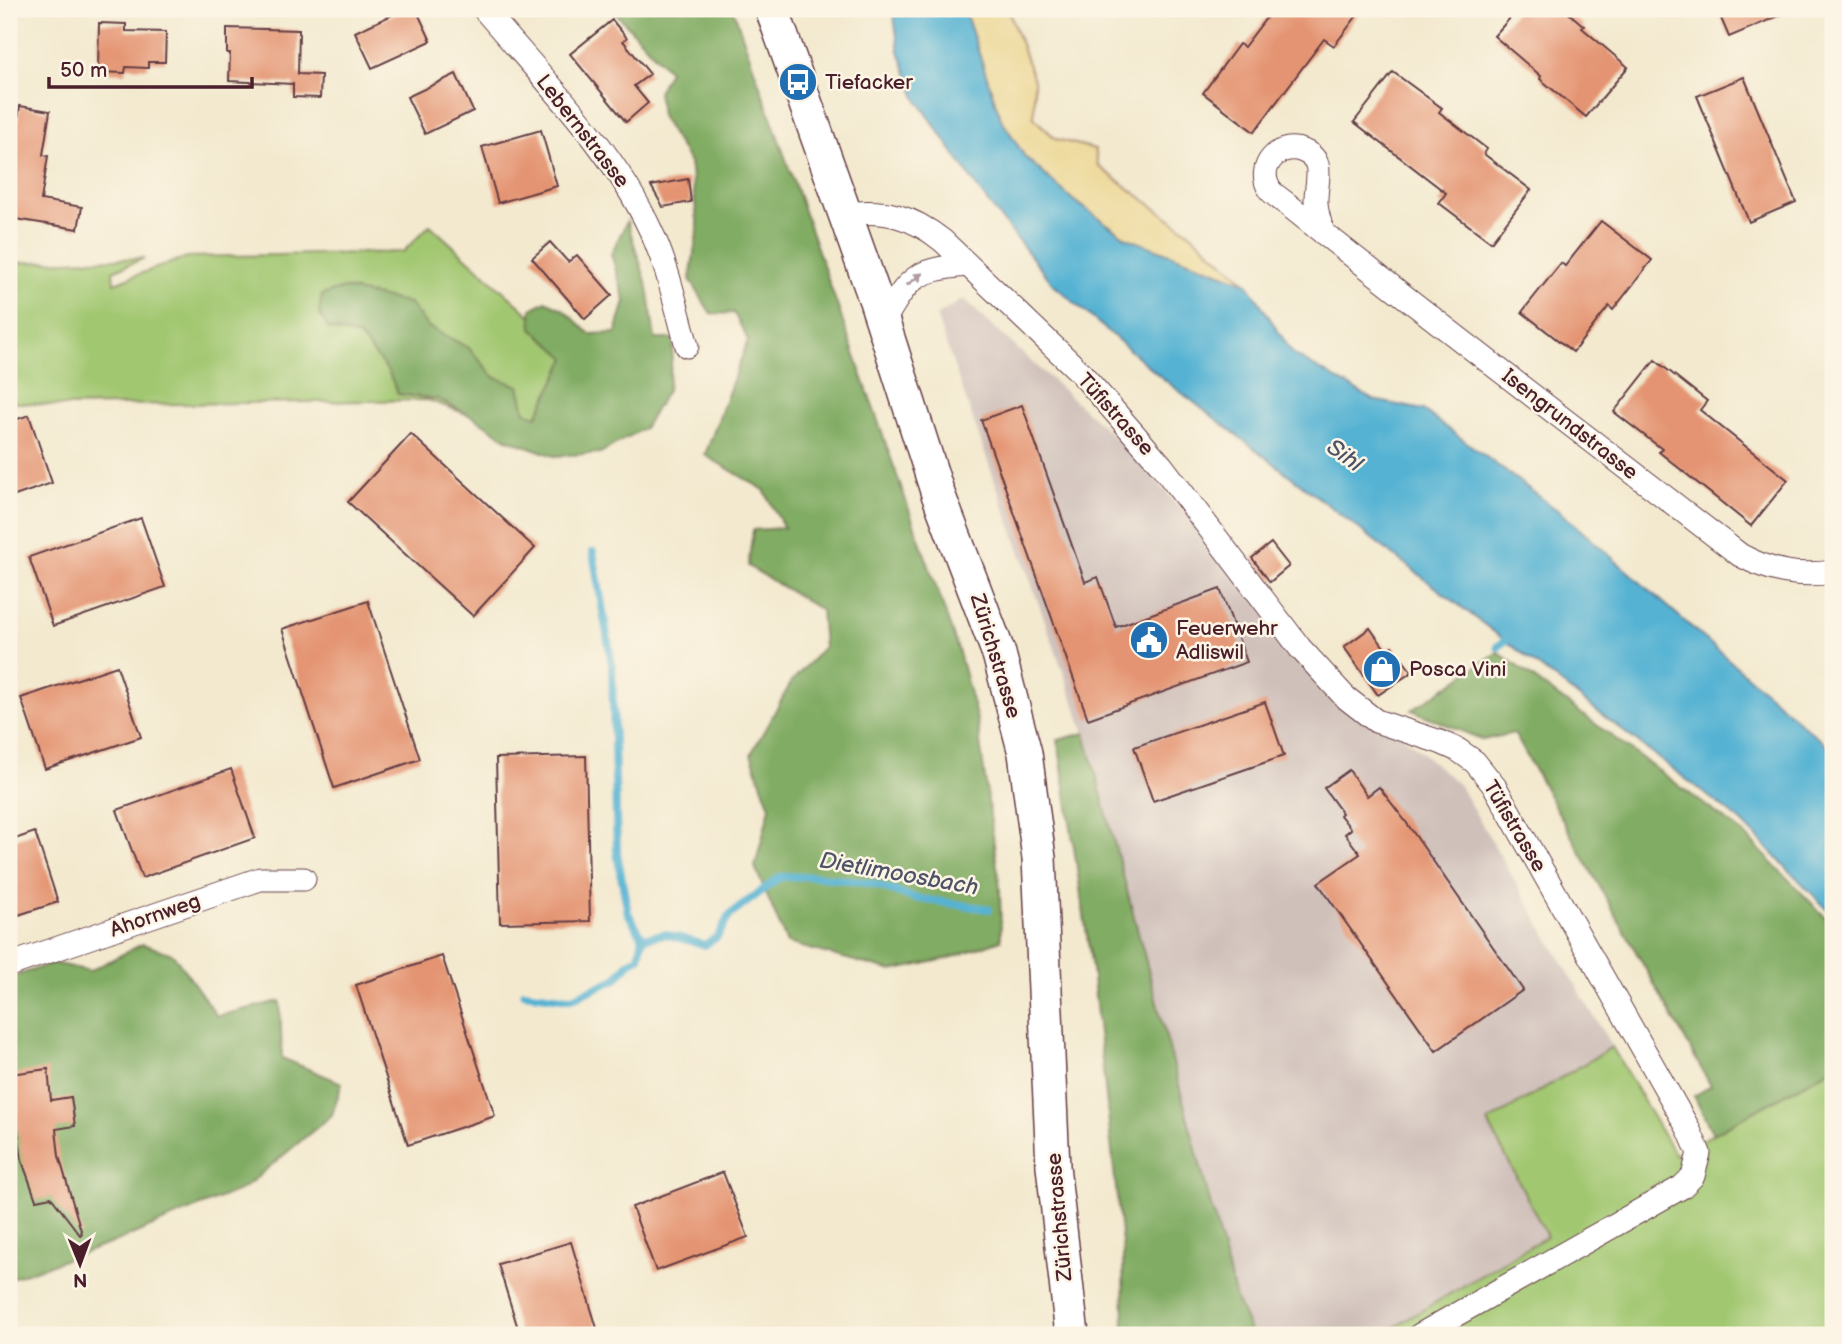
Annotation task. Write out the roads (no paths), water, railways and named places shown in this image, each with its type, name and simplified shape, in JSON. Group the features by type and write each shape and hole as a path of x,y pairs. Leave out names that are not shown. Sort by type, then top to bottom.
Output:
{"main road":[{"name":"Zürichstrasse","path":"772,9 846,214 934,481 999,654 1025,753 1039,858 1052,1166 1072,1335"}],"street":[{"name":"Lebernstrasse","path":"484,9 597,143 635,200 661,253 687,346"},
{"name":"Tüfistrasse","path":"846,214 871,211 892,214 923,225 1080,372 1162,466 1300,648 1345,697 1376,721 1440,741 1475,762 1501,797 1688,1128 1699,1153 1693,1176 1682,1187 1420,1335"},
{"name":"Isengrundstrasse","path":"1323,233 1740,555 1760,566 1784,574 1810,576 1833,572"},
{"path":"883,322 902,290 913,278 922,272 967,265"},
{"name":"Ahornweg","path":"9,965 260,879 304,879"}],"water":[{"name":"Sihl","path":"893,9 964,9 1001,119 1025,157 1073,200 1127,238 1247,283 1293,354 1373,400 1423,410 1560,512 1833,751 1833,915 1742,822 1161,377 1054,285 986,200 916,98 899,51"}],"waterway":[{"path":"593,552 612,664 617,853 628,913 643,938"},
{"name":"Dietlimoosbach","path":"1498,647 1511,635"},
{"name":"Dietlimoosbach","path":"524,993 570,999 616,979 629,963 639,957 643,938 665,934 705,945 717,937 730,915 780,877 815,876 873,884 914,898 989,909"}],"place":[{"name":"Tiefacker","path":"798,82"},
{"name":"Feuerwehr Adliswil","path":"1149,640"},
{"name":"Posca Vini","path":"1382,669"}]}
